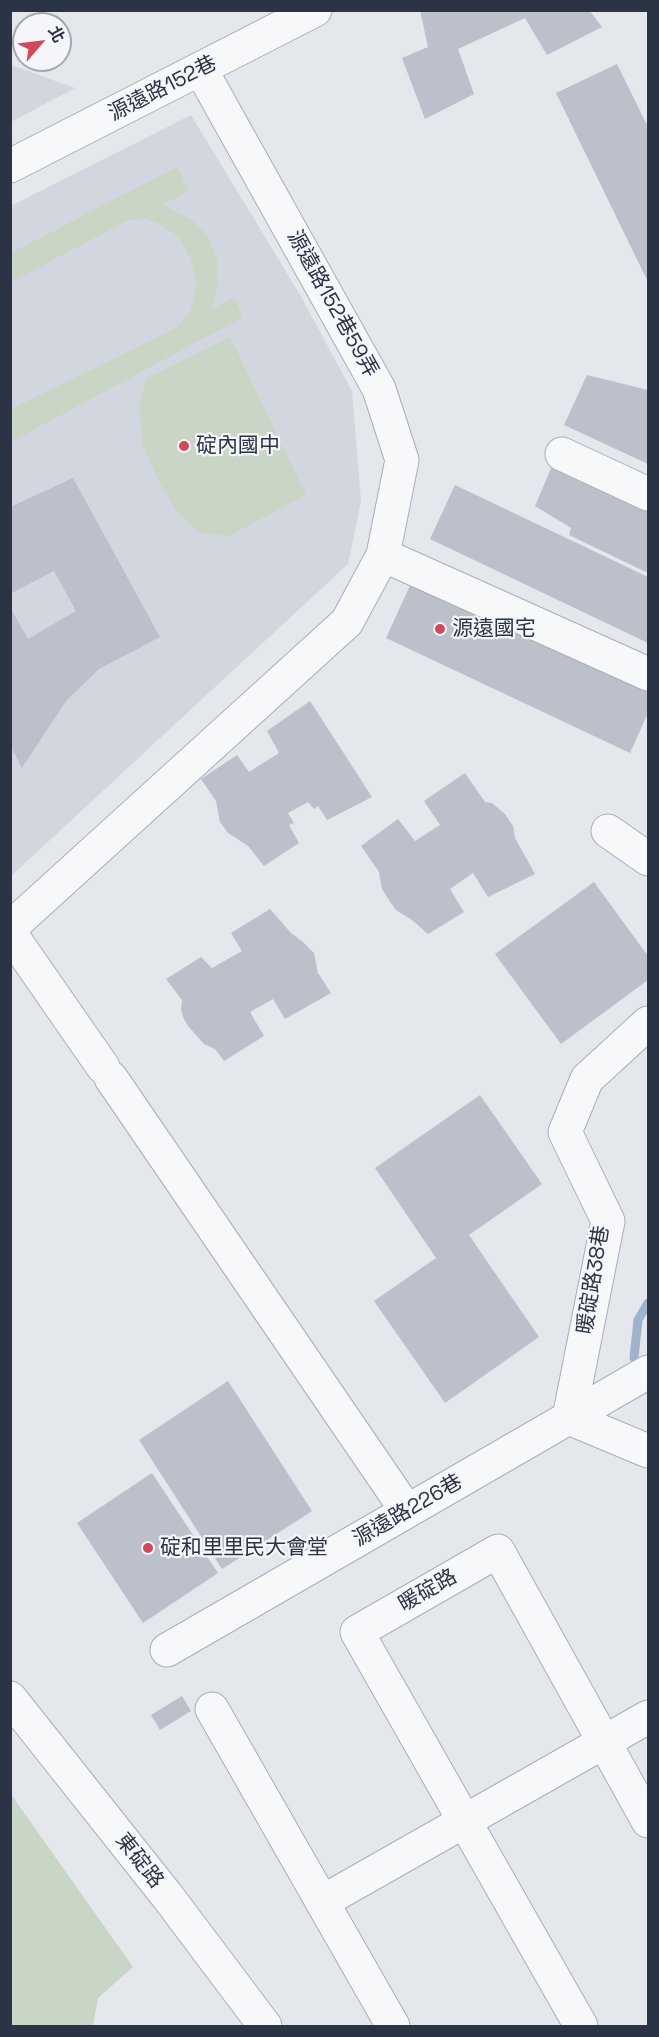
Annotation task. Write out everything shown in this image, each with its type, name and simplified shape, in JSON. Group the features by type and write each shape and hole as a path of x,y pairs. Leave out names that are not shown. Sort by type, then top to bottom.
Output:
{"street":[{"name":"源遠路152巷","path":"10,166 315,10"},
{"name":"源遠路152巷59弄","path":"10,930 348,622 383,555 402,460 379,389 201,70"},
{"path":"562,454 648,494"},
{"path":"383,555 648,674"},
{"path":"608,831 648,859"},
{"path":"10,930 407,1511"},
{"name":"暖碇路38巷","path":"569,1418 608,1221 565,1132 587,1079 648,1023"},
{"name":"源遠路226巷","path":"167,1650 648,1372"},
{"path":"569,1418 648,1451"},
{"name":"暖碇路","path":"581,2026 357,1632 498,1551 648,1821"},
{"name":"東碇路","path":"10,1698 168,1897 265,2026"},
{"path":"212,1708 393,2026"},
{"path":"322,1902 648,1717"}],"shaded area":[{"path":"11,65 12,72 30,72 75,88 11,122"},
{"name":"碇內國中","path":"191,115 299,293 352,391 361,501 348,564 11,876 11,206"}],"green space":[{"path":"177,167 189,191 162,205 192,220 207,235 217,259 218,284 212,309 234,297 243,317 11,442 11,409 176,328 191,310 197,283 190,258 178,236 159,224 145,219 129,220 11,282 11,253"},
{"path":"230,337 306,495 229,536 201,533 179,514 159,482 143,445 139,405 147,378"},
{"path":"10,1793 133,1967 98,1998 93,2026 11,2026"}],"building":[{"path":"420,10 589,10 602,27 547,55 525,18 458,49 474,94 425,119 402,58 428,47"},
{"path":"617,64 648,127 648,282 556,93"},
{"path":"587,375 648,390 648,464 564,425"},
{"path":"552,466 648,508 648,573 569,535 571,528 535,506"},
{"path":"73,478 160,637 99,669 66,701 22,768 10,745 10,607 28,639 76,611 54,571 10,594 10,507"},
{"path":"455,485 648,577 648,643 430,539"},
{"path":"412,581 648,692 648,713 630,753 386,638"},
{"path":"310,701 372,797 327,820 318,806 314,809 308,802 288,813 294,823 289,825 299,843 264,866 248,846 228,833 220,822 216,801 201,779 237,755 249,772 279,753 267,731"},
{"path":"465,773 485,802 492,803 505,814 535,874 488,897 473,873 450,889 464,912 428,934 396,910 382,889 379,872 361,846 398,819 415,841 440,825 424,801"},
{"path":"594,882 648,956 648,980 561,1044 495,954"},
{"path":"270,909 291,933 314,953 318,973 331,993 285,1019 273,999 250,1012 264,1036 224,1061 215,1049 204,1044 188,1026 181,1009 182,1000 166,979 201,957 212,968 242,951 231,933"},
{"path":"480,1095 542,1184 469,1235 539,1337 445,1403 374,1301 436,1258 375,1168"},
{"path":"228,1381 312,1511 222,1569 139,1440"},
{"name":"碇和里里民大會堂","path":"152,1473 218,1573 143,1623 77,1523"},
{"path":"182,1696 191,1711 160,1730 151,1715"}],"waterway":[{"path":"634,1358 638,1320 648,1303"}],"place":[{"name":"碇內國中","path":"184,446"},
{"name":"源遠國宅","path":"440,629"},
{"name":"碇和里里民大會堂","path":"148,1548"}]}
